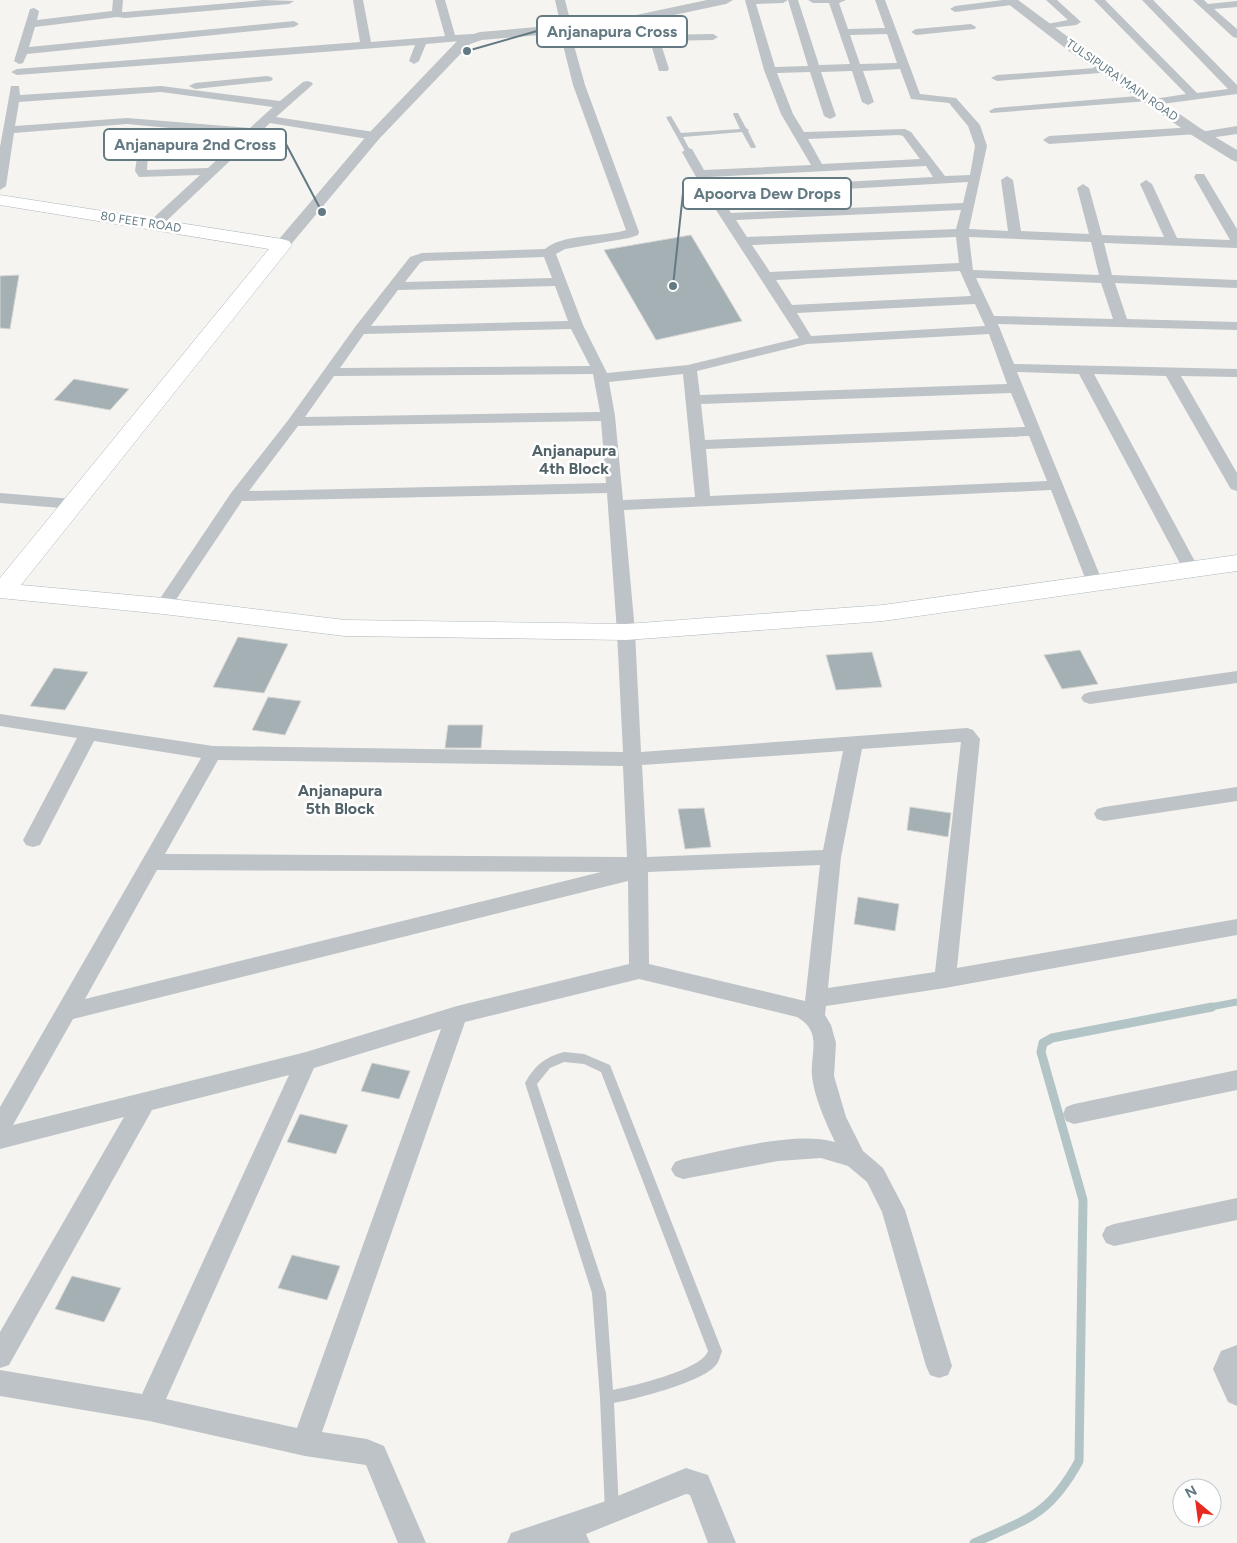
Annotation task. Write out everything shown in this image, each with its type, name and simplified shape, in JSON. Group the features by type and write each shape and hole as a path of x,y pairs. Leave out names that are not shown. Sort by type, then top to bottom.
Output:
{"main road":[{"name":"80 FEET ROAD","path":"0,200 282,245"},
{"path":"1,593 282,245"},
{"path":"1,593 164,606 345,628 626,632 883,612 1237,563"}],"street":[{"path":"117,14 118,0"},
{"path":"358,0 366,45"},
{"path":"440,0 451,39"},
{"path":"164,606 237,496 294,422 360,330 415,260 422,257 549,254 554,248 563,244 633,232 579,85 560,0"},
{"path":"30,24 117,14 125,15 172,5 294,21 366,45 608,25 726,0"},
{"path":"783,0 750,0 770,70 787,114 802,136 818,166"},
{"path":"793,0 830,116"},
{"path":"813,0 841,0"},
{"path":"833,0 868,102"},
{"path":"880,0 915,97 952,100 974,125 981,146 962,233 966,271 1009,368 1095,583"},
{"path":"916,32 971,27 947,0"},
{"path":"1046,27 1076,22 1051,0"},
{"path":"1100,0 1194,96"},
{"path":"1147,0 1237,91"},
{"path":"955,9 1012,1"},
{"name":"TULSIPURA MAIN ROAD","path":"1012,1 1046,27 1198,133 1237,157"},
{"path":"1202,4 1237,4"},
{"path":"1202,4 1237,35"},
{"path":"0,186 21,51 34,11"},
{"path":"648,18 663,69"},
{"path":"21,51 294,21"},
{"path":"17,72 294,21"},
{"path":"844,32 891,31"},
{"path":"654,38 713,36"},
{"path":"282,245 374,136 465,41 472,37"},
{"path":"414,61 422,41"},
{"path":"770,70 904,66"},
{"path":"997,78 1109,70"},
{"path":"14,99 161,89 267,79"},
{"path":"155,224 282,104 308,84"},
{"path":"161,89 282,104"},
{"path":"994,111 1151,100 1237,91"},
{"path":"268,119 374,136"},
{"path":"8,130 127,121 254,132"},
{"path":"1049,140 1237,130"},
{"path":"802,136 901,131 907,134 941,179"},
{"path":"688,152 711,193 768,276 807,340"},
{"path":"142,154 141,172 143,174 212,171"},
{"path":"700,174 818,166 929,162"},
{"path":"1200,177 1237,240"},
{"path":"711,193 975,178"},
{"path":"1007,180 1015,236"},
{"path":"1146,184 1173,242"},
{"path":"1083,188 1107,280 1121,323"},
{"path":"728,217 969,206"},
{"path":"744,241 962,233 1237,244"},
{"path":"549,254 576,325 601,374 608,416 626,632 633,760 639,970"},
{"path":"768,276 966,271 1107,280 1237,284"},
{"path":"394,286 559,282"},
{"path":"789,309 978,300"},
{"path":"330,372 601,374 690,369 703,364 807,340 991,325 1121,323 1237,326"},
{"path":"360,330 576,325"},
{"path":"1009,368 1237,373"},
{"path":"690,369 703,500"},
{"path":"1084,369 1191,569"},
{"path":"1172,373 1237,486"},
{"path":"694,400 1016,388"},
{"path":"294,422 608,416"},
{"path":"698,445 1035,431"},
{"path":"616,505 1057,485"},
{"path":"237,496 615,488"},
{"path":"0,498 73,504"},
{"path":"1090,698 1237,677"},
{"path":"0,720 213,753 633,760 967,735 971,739 946,979"},
{"path":"33,840 88,734"},
{"path":"854,744 831,857 815,1007 824,1042 823,1076 835,1118 855,1158 875,1176 893,1210 939,1366"},
{"path":"0,1128 213,753"},
{"path":"1104,814 1237,794"},
{"path":"151,862 637,868 831,857"},
{"path":"66,1012 637,868"},
{"path":"0,1139 306,1061 457,1015 639,970 802,1009 946,979 1237,927"},
{"path":"305,1443 457,1015"},
{"path":"149,1408 306,1061"},
{"path":"1074,1114 1237,1080"},
{"path":"0,1356 145,1102"},
{"path":"683,1169 778,1150 821,1148 855,1158"},
{"path":"1114,1235 1237,1208"},
{"path":"1237,1357 1230,1360 1226,1369 1237,1393"},
{"path":"0,1383 149,1408 305,1443 367,1452 375,1455 412,1543"},
{"path":"521,1543 572,1535 612,1512 686,1481 699,1484 722,1543"}],"lane":[{"path":"736,114 746,130 753,147"},
{"path":"669,117 688,152"},
{"path":"679,135 746,130"},
{"path":"607,1398 621,1396 688,1374 710,1362 715,1351 606,1069 580,1056 558,1058 537,1071 531,1084 599,1293 607,1398 612,1512"}],"building":[{"path":"691,235 742,321 656,340 604,250"},
{"path":"19,275 10,329 0,328 0,276"},
{"path":"74,379 129,389 110,410 54,400"},
{"path":"238,637 288,644 264,693 213,687"},
{"path":"1080,650 1098,684 1062,689 1044,655"},
{"path":"872,652 882,687 836,690 826,655"},
{"path":"54,668 88,672 65,710 30,706"},
{"path":"268,697 301,701 285,735 252,730"},
{"path":"448,725 483,725 481,748 445,748"},
{"path":"910,807 951,813 948,837 907,830"},
{"path":"704,808 711,847 685,849 678,809"},
{"path":"858,897 899,904 895,931 854,924"},
{"path":"372,1063 410,1071 399,1099 361,1091"},
{"path":"300,1114 348,1125 336,1154 287,1142"},
{"path":"292,1255 340,1266 327,1300 278,1288"},
{"path":"72,1276 121,1288 104,1322 55,1309"}],"waterway":[{"path":"1205,1008 1237,1002"},
{"path":"974,1543 1023,1521 1047,1505 1068,1479 1079,1461 1083,1200 1041,1052 1043,1043 1052,1038 1212,1007"}],"place":[{"name":"Anjanapura Cross","path":"467,51"},
{"name":"Anjanapura 2nd Cross","path":"322,212"},
{"name":"Apoorva Dew Drops","path":"673,286"}],"district":[{"name":"Anjanapura 4th Block","path":"574,459"},
{"name":"Anjanapura 5th Block","path":"340,799"}]}
